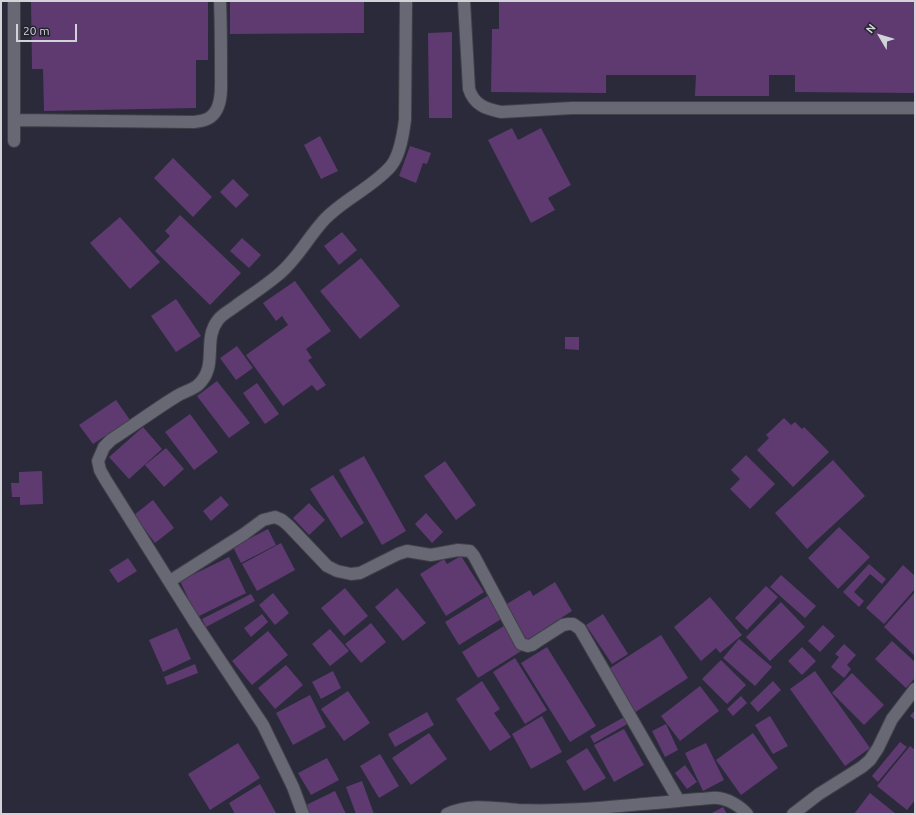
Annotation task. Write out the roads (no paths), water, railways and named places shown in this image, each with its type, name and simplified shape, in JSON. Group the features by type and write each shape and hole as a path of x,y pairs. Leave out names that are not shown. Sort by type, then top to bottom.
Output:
{"street":[{"path":"14,1 14,141"},
{"path":"14,120 194,122 210,119 217,110 220,99 220,1"},
{"path":"303,814 293,787 263,725 105,479 100,470 98,461 104,447 111,440 177,396 197,386 204,378 209,367 211,334 218,320 280,274 292,262 326,218 372,184 391,165 399,151 404,132 406,1"},
{"path":"464,1 470,89 472,96 477,103 494,111 501,112 572,108 915,108"},
{"path":"170,581 244,534 263,520 275,517 282,520 327,566 337,571 351,574 360,574 398,554 407,551 431,555 458,550 470,551 521,644 528,646 532,645 563,625 573,624 580,629 679,801"},
{"path":"793,814 819,794 862,767 870,760 878,748 892,719 915,689"},
{"path":"447,814 462,809 475,807 561,811 719,798 732,802 747,814"}]}
